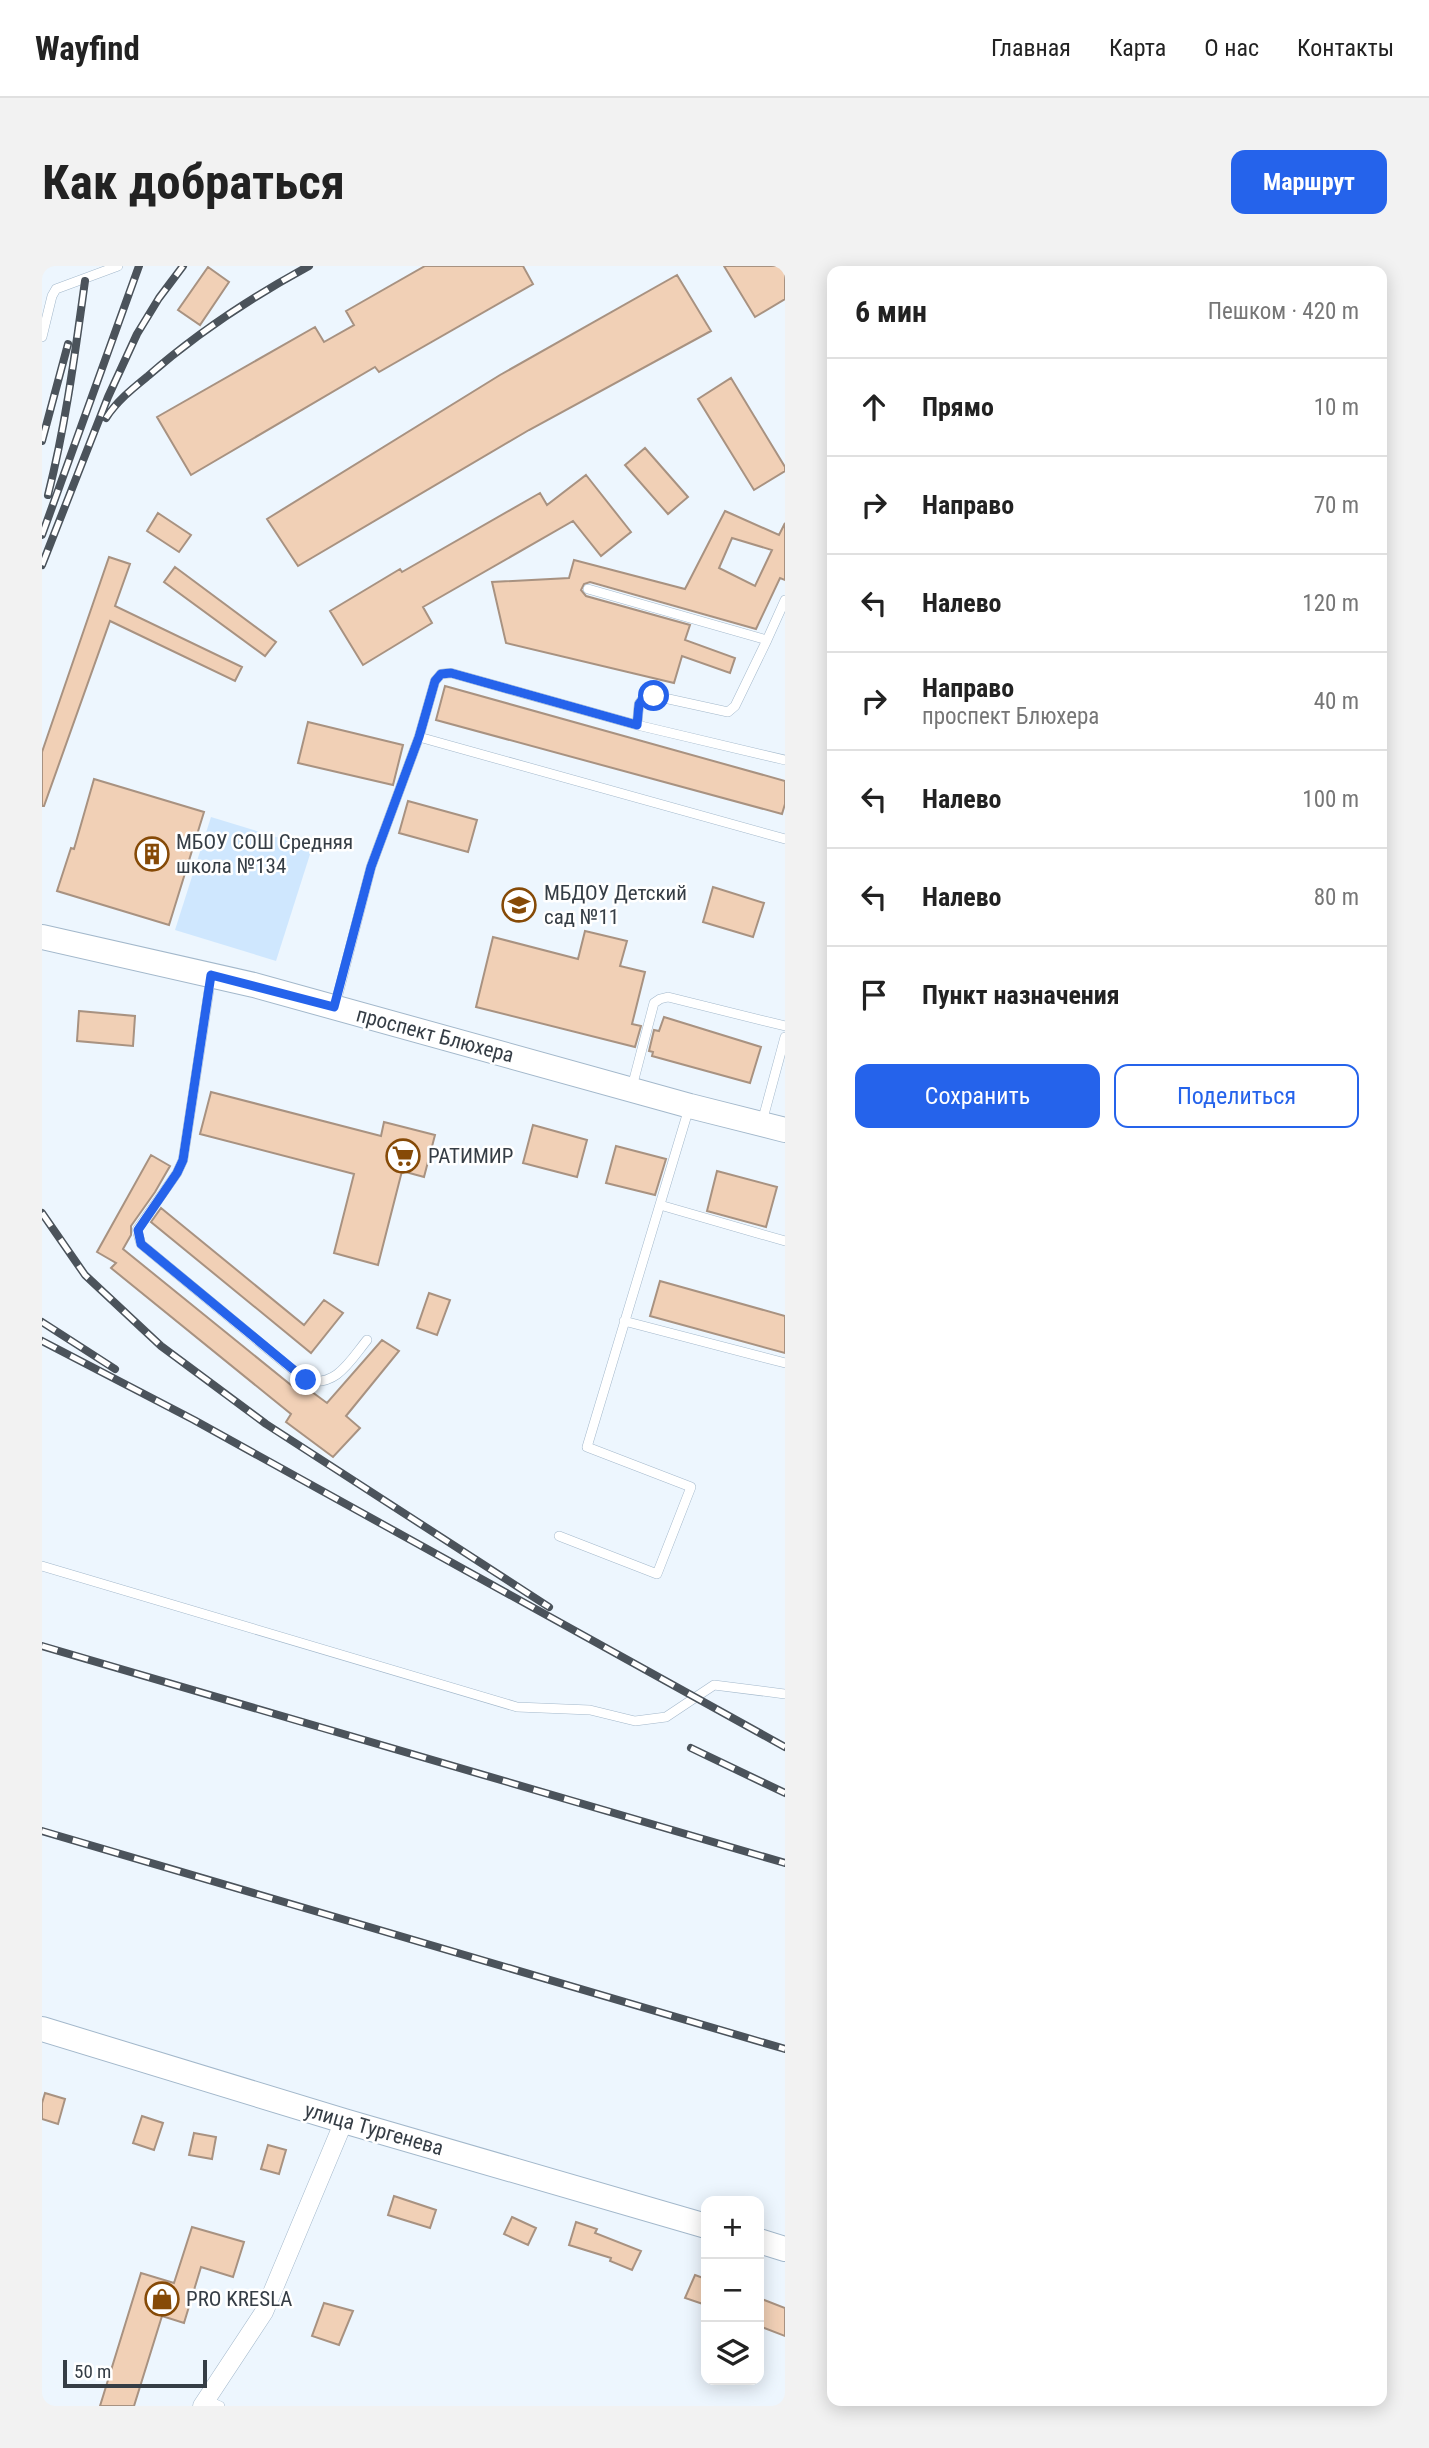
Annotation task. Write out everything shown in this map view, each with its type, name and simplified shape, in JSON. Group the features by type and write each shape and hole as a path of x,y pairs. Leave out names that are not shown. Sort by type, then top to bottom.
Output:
{"street":[{"name":"проспект Блюхера","path":"42,937 211,975 690,1106 773,1126"},
{"name":"улица Тургенева","path":"42,2029 344,2121 701,2225"},
{"path":"209,2404 264,2312 344,2121"},
{"path":"764,2243 785,2249"}],"lane":[{"path":"42,337 56,289 118,266"},
{"path":"588,589 767,640"},
{"path":"637,725 639,704 644,697 654,696 728,712 734,706 785,600"},
{"path":"334,1007 371,867 419,737 435,681 441,674 451,673 637,725 785,760"},
{"path":"419,737 785,839"},
{"path":"211,975 183,1160 138,1230 141,1244 306,1380 323,1382 332,1378 367,1340"},
{"path":"631,1089 654,1003 660,999 668,997 785,1026"},
{"path":"773,1126 785,1037"},
{"path":"558,1536 657,1574 691,1487 587,1447 690,1106"},
{"path":"660,1205 785,1241"},
{"path":"624,1321 785,1363"},
{"path":"42,1566 517,1707 590,1710 635,1721 666,1717 714,1685 785,1694"}],"shaded area":[{"path":"211,817 312,848 276,961 175,930"}],"building":[{"path":"425,266 523,266 533,284 379,372 375,367 191,475 157,417 315,327 324,342 354,325 346,311"},
{"path":"724,266 785,266 785,299 755,317"},
{"path":"208,267 229,282 200,325 178,310"},
{"path":"677,275 711,331 529,430 298,566 267,519 500,375"},
{"path":"731,378 785,467 785,471 754,490 698,399"},
{"path":"645,448 688,497 668,514 625,465"},
{"path":"586,475 631,532 601,556 573,521 423,607 432,623 363,665 330,611 400,569 402,572 540,493 547,505"},
{"path":"725,511 779,535 785,523 785,580 780,578 756,629 590,582 584,584 581,590 586,596 690,625 685,640 735,658 730,673 682,656 674,683 506,643 492,582 569,578 574,560 685,589","holes":["732,538 772,550 755,586 719,568"]},
{"path":"158,513 191,535 179,552 147,531"},
{"path":"109,557 130,564 115,606 242,667 235,681 110,621 42,806 42,752"},
{"path":"175,567 276,642 265,656 164,582"},
{"path":"445,686 785,781 782,814 436,720"},
{"path":"308,722 403,745 393,785 298,763"},
{"name":"МБОУ СОШ Средняя школа №134","path":"94,779 204,812 169,925 57,891 71,848 74,849"},
{"path":"408,801 477,820 468,852 399,833"},
{"path":"713,887 764,903 753,937 703,922"},
{"path":"585,931 627,941 620,966 645,972 632,1024 641,1026 635,1047 476,1007 493,937 578,959"},
{"path":"79,1011 135,1016 133,1046 77,1041"},
{"path":"664,1017 761,1047 750,1083 652,1056 653,1052 649,1051 654,1030 659,1031"},
{"path":"211,1092 381,1136 384,1122 435,1135 424,1177 402,1171 378,1265 334,1253 354,1174 200,1134"},
{"path":"533,1125 587,1140 577,1177 523,1163"},
{"path":"616,1146 666,1159 655,1195 606,1183"},
{"path":"151,1155 170,1166 131,1226 131,1235 123,1249 302,1394 308,1389 327,1403 382,1340 399,1351 346,1416 360,1428 333,1457 286,1422 291,1414 111,1268 116,1263 97,1252"},
{"path":"717,1171 777,1187 766,1227 707,1211"},
{"path":"161,1208 304,1325 324,1300 343,1313 311,1353 151,1222"},
{"path":"660,1281 785,1316 785,1353 650,1316"},
{"path":"429,1293 450,1300 437,1335 417,1328"},
{"path":"45,2093 65,2099 58,2124 42,2119"},
{"path":"142,2116 163,2123 154,2150 133,2143"},
{"path":"194,2133 216,2137 212,2159 189,2155"},
{"path":"268,2145 286,2150 279,2174 261,2169"},
{"path":"394,2196 436,2210 430,2228 388,2215"},
{"path":"512,2217 536,2228 528,2245 504,2234"},
{"path":"576,2222 597,2229 595,2233 641,2251 632,2270 610,2261 611,2258 569,2245"},
{"path":"192,2227 244,2242 233,2277 201,2267 184,2323 162,2316 134,2406 100,2406 141,2273 174,2283"},
{"path":"695,2275 701,2277 701,2303 685,2298"},
{"path":"764,2300 785,2308 785,2336 764,2328"},
{"path":"324,2303 353,2311 339,2345 312,2336"}],"railway":[{"path":"42,535 139,266"},
{"path":"42,565 108,397 137,334 183,266"},
{"path":"106,418 125,396 205,330 309,266"},
{"path":"48,495 65,415 85,281"},
{"path":"42,441 68,344"},
{"path":"42,1213 85,1275 161,1346 266,1424 549,1607"},
{"path":"42,1322 115,1369"},
{"path":"42,1341 194,1420 785,1747"},
{"path":"42,1646 785,1863"},
{"path":"691,1748 785,1793"},
{"path":"42,1831 785,2049"}],"place":[{"name":"МБОУ СОШ Средняя школа №134","path":"152,854"},
{"name":"МБДОУ Детский сад №11","path":"519,905"},
{"name":"РАТИМИР","path":"403,1156"},
{"name":"PRO KRESLA","path":"162,2299"}],"route":[{"path":"306,1380 141,1244 138,1237 138,1230 183,1160 211,975 334,1007 371,867 419,737 435,681 441,674 451,673 637,725 639,704 644,697 654,696"}]}
